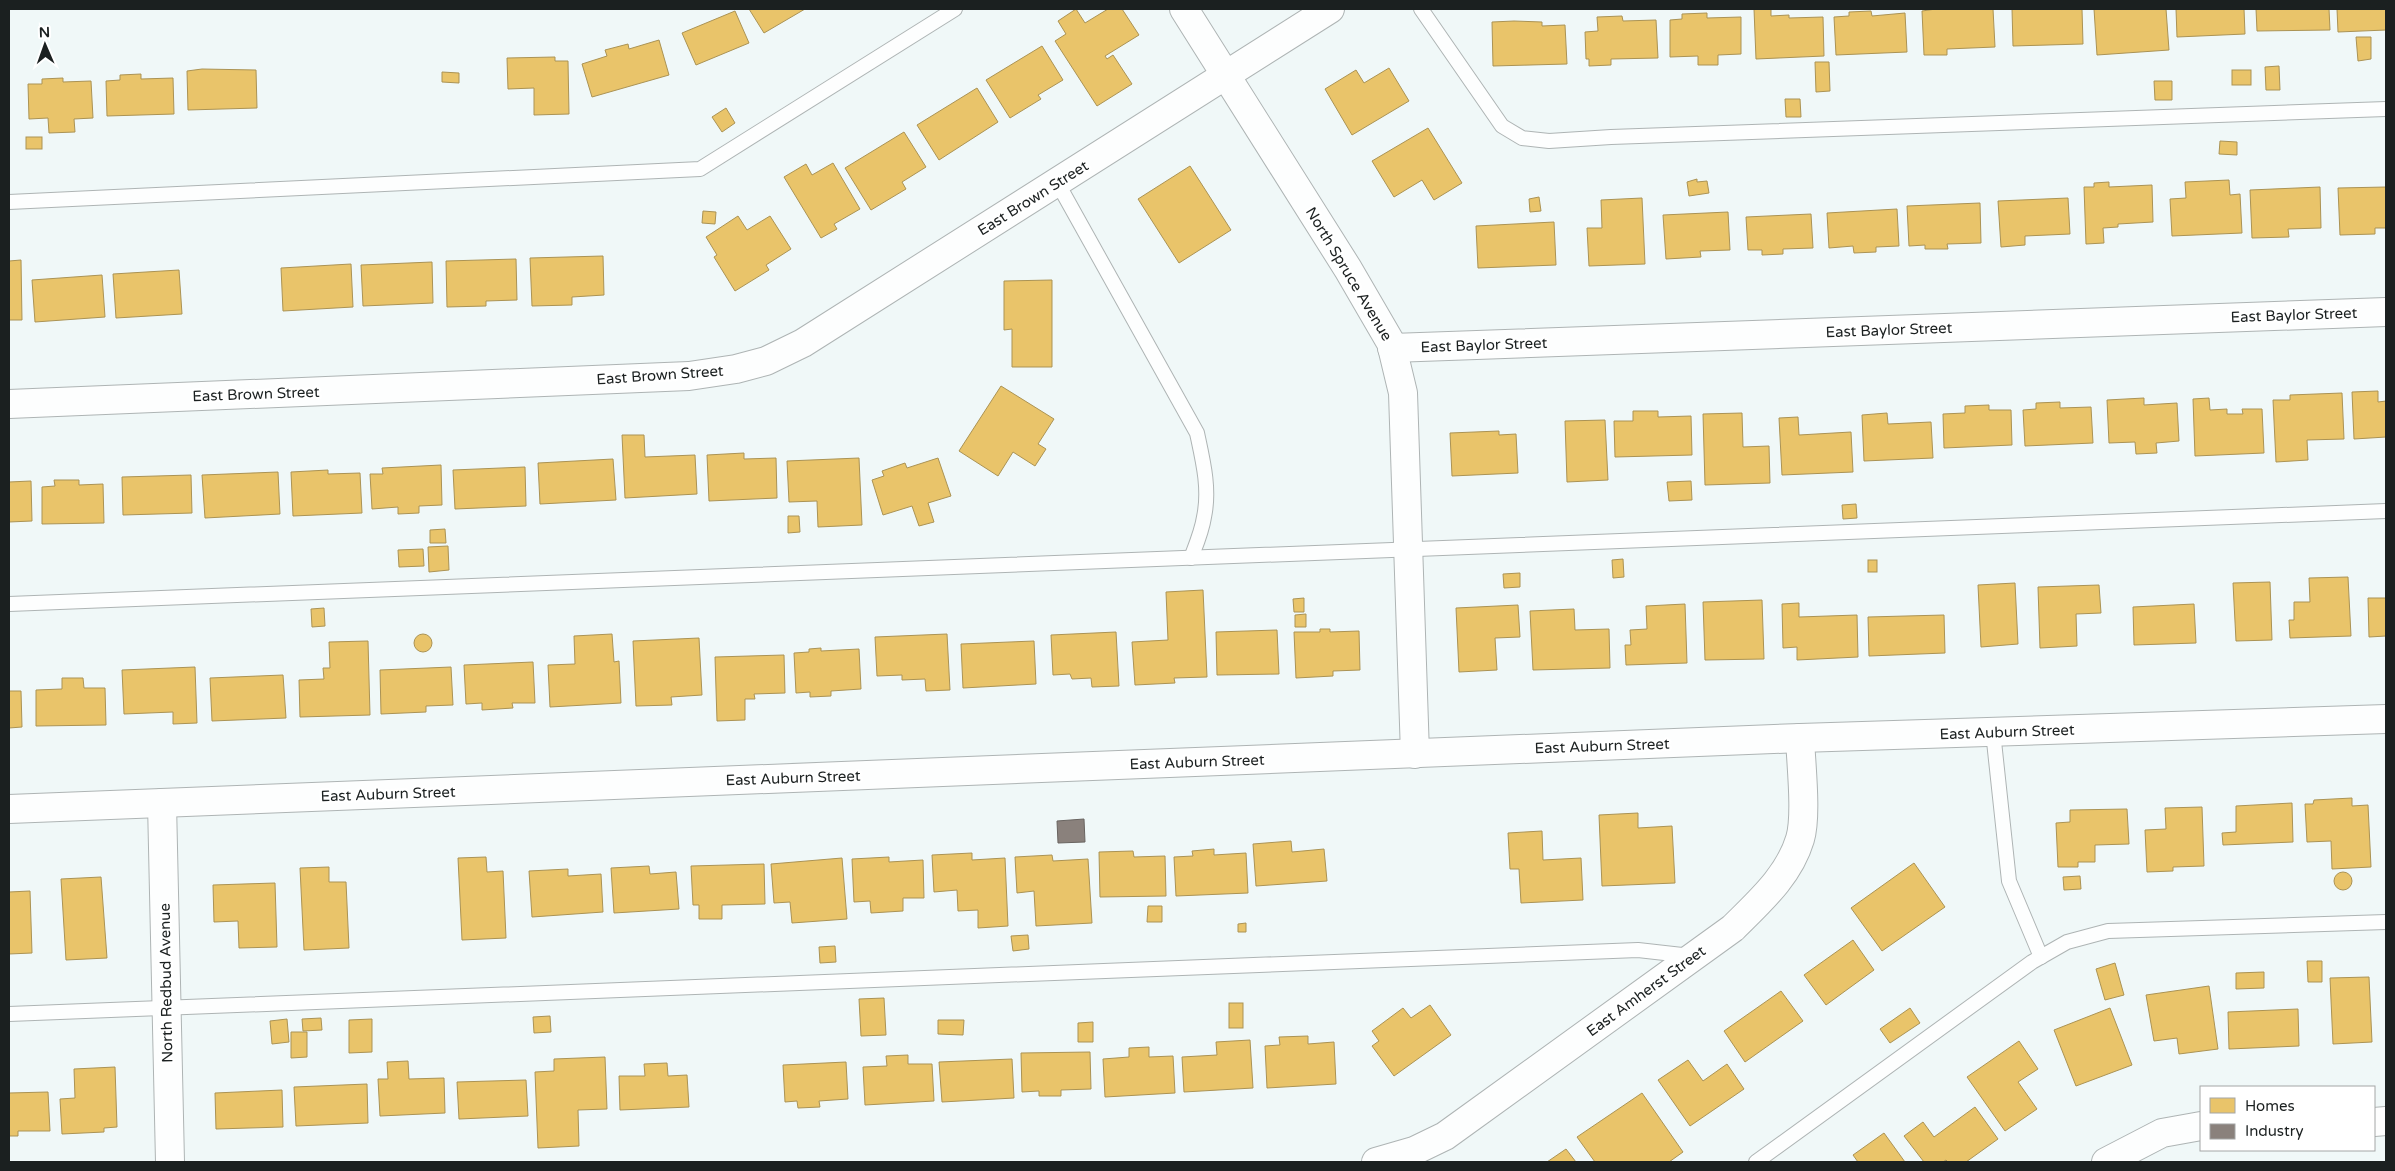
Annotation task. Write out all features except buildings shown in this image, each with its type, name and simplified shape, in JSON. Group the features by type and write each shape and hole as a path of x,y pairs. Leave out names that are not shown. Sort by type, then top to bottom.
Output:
{"street":[{"name":"North Spruce Avenue","path":"1184,9 1348,269 1391,343 1403,392 1415,754"},
{"name":"East Brown Street","path":"9,404 689,376 736,369 766,361 803,343 1330,9"},
{"name":"East Baylor Street","path":"1392,348 2386,312"},
{"name":"East Auburn Street","path":"9,810 1800,738 2386,719"},
{"name":"East Amherst Street","path":"1376,1162 1414,1151 1446,1136 1733,928 1770,892 1791,860 1800,838 1802,798 1800,738"},
{"name":"North Redbud Avenue","path":"162,803 170,1162"},
{"path":"2106,1162 2162,1133 2200,1126"}],"lane":[{"path":"9,202 700,169 954,9"},
{"path":"1421,9 1502,126 1522,138 1548,142 1611,137 2386,109"},
{"path":"1057,182 1197,433 1205,469 1207,498 1204,519 1191,558"},
{"path":"9,604 2386,511"},
{"path":"1994,732 2008,881 2041,957"},
{"path":"1756,1162 2041,957 2067,942 2108,931 2386,922"},
{"path":"9,1014 1638,950 1694,957"}]}
